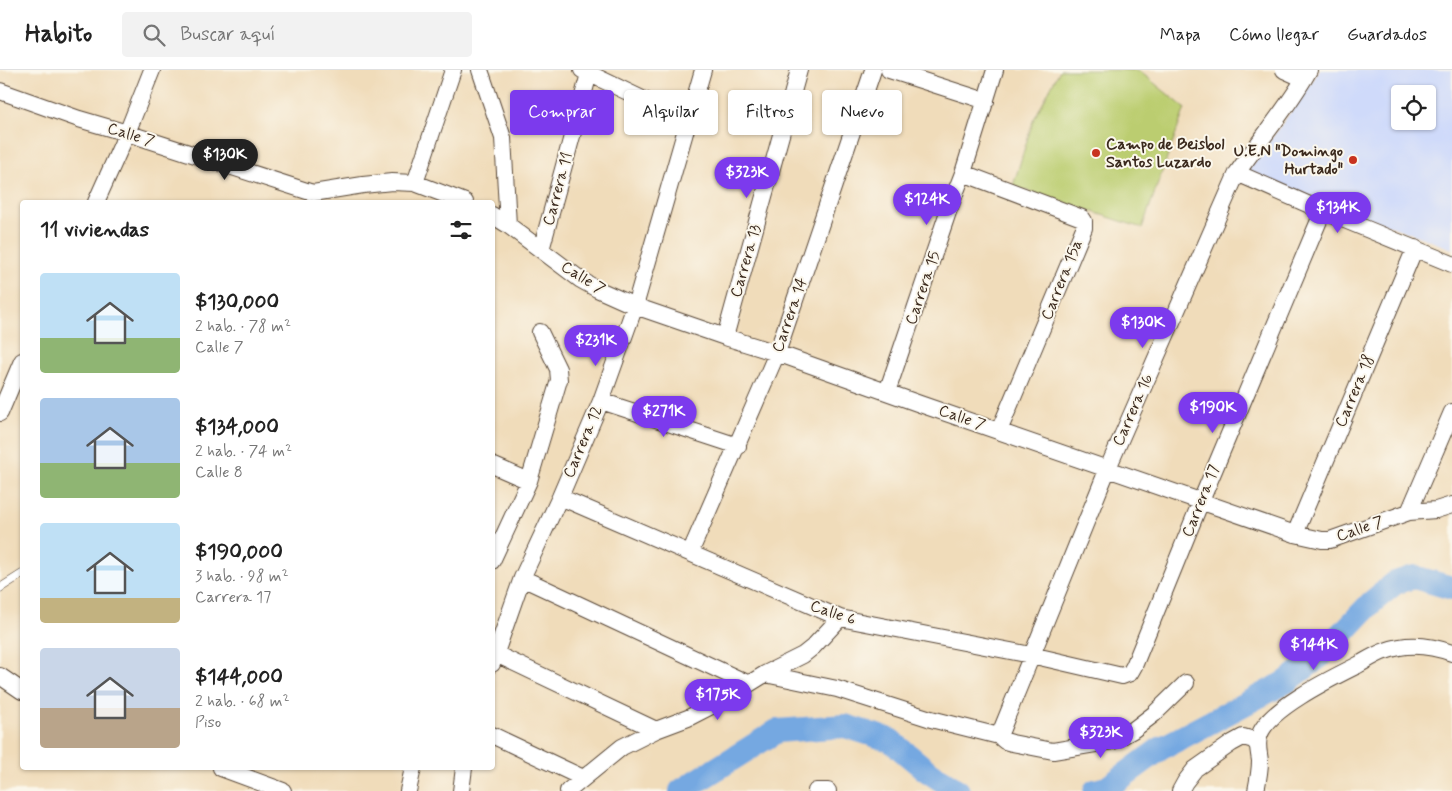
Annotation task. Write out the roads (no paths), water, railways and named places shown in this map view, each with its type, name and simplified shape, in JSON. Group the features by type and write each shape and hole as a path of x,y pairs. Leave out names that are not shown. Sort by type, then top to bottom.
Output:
{"street":[{"path":"97,200 127,133 152,70"},
{"path":"415,183 453,70"},
{"path":"480,70 503,138 508,225"},
{"name":"Carrera 12","path":"697,90 703,70"},
{"name":"Carrera 13","path":"725,337 800,70"},
{"name":"Carrera 14","path":"690,553 777,353 873,70"},
{"path":"889,70 986,100"},
{"name":"Carrera 15","path":"887,392 963,173 996,70"},
{"path":"1284,70 1306,74"},
{"path":"587,71 625,90"},
{"name":"Carrera 11","path":"541,250 587,71"},
{"name":"Carrera 16","path":"999,736 1108,468 1237,173 1306,74"},
{"name":"Calle 7","path":"0,91 79,119 313,193 392,182 415,183 460,200"},
{"name":"Carrera 12","path":"495,656 522,578 560,497 601,401 635,306 684,135"},
{"name":"Carrera 15a","path":"963,173 1082,218 1084,221 1084,228 999,431"},
{"path":"1237,173 1452,264"},
{"path":"313,193 329,200"},
{"name":"Carrera 17","path":"1122,676 1130,673 1134,666 1323,211"},
{"name":"Calle 7","path":"495,217 581,280 635,306 777,353 1295,534 1330,540 1409,512 1436,510 1452,505"},
{"name":"Carrera 18","path":"1295,534 1415,248"},
{"path":"495,555 529,481 559,380 558,368 540,332"},
{"path":"0,413 20,366"},
{"path":"601,401 738,446"},
{"path":"1409,512 1452,412"},
{"path":"495,466 529,481"},
{"name":"Calle 6","path":"560,497 840,618 1031,654 1122,676"},
{"path":"522,578 749,684"},
{"path":"568,791 622,747 656,730 688,718 723,700 765,674 803,655 840,618"},
{"path":"1256,791 1259,767 1258,739 1260,733 1274,716 1294,701 1335,676 1385,650 1416,645 1434,647 1452,653"},
{"path":"495,659 656,730"},
{"path":"765,674 837,689 931,719 999,736 1005,741 1053,751 1113,741 1133,730 1154,714 1186,683"},
{"path":"0,676 20,690"},
{"path":"495,736 583,778"},
{"path":"1180,791 1196,769 1238,739 1247,737 1254,740 1258,746"},
{"path":"226,770 283,791"},
{"path":"408,791 413,770"},
{"path":"461,791 464,770"},
{"path":"816,791 828,791"}],"lane":[{"path":"0,588 20,575"}],"waterway":[{"path":"1095,791 1107,788 1160,749 1286,682 1322,655 1371,603 1395,583 1414,577 1452,588"},
{"path":"681,791 777,731 845,726 890,740 926,770 958,791"}],"place":[{"name":"Campo de Beisbol Santos Luzardo","path":"1096,153"},
{"name":"U.E.N \"Domingo Hurtado\"","path":"1353,160"}]}
